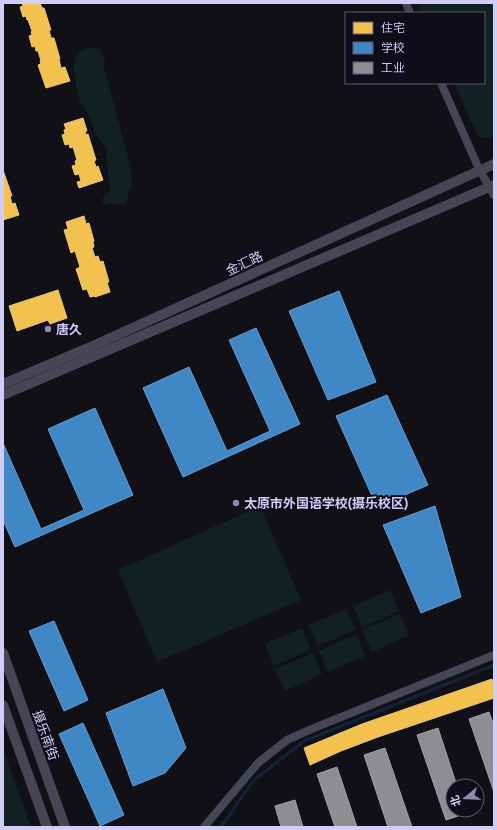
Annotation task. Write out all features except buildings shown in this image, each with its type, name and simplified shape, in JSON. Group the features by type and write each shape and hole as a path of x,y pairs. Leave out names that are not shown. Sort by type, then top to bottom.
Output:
{"street":[{"path":"441,84 479,169 492,189"},
{"name":"金汇路","path":"3,384 95,346 479,169 494,164"},
{"name":"金汇路","path":"3,395 492,189"},
{"name":"摄乐南街","path":"3,652 65,827"},
{"path":"204,827 258,763 287,740 494,655"},
{"path":"3,705 47,827"}],"shaded area":[{"path":"418,3 494,3 494,136 489,138 478,136 454,84 485,84 485,12 422,12"},
{"path":"92,47 101,50 105,58 104,67 131,168 132,187 128,191 129,195 126,204 117,205 110,203 104,205 102,199 110,192 106,160 107,148 97,136 85,107 80,103 76,86 74,60 77,54 81,51"},
{"path":"260,506 301,600 157,662 118,570"},
{"path":"390,590 399,611 362,628 353,606"},
{"path":"346,609 356,630 318,646 309,625"},
{"path":"400,614 409,635 372,652 362,630"},
{"path":"302,628 311,649 274,666 265,644"},
{"path":"356,634 365,656 328,672 319,651"},
{"path":"313,653 322,674 285,691 275,669"},
{"path":"3,748 31,827 3,827"}],"waterway":[{"path":"221,827 253,781 304,741 494,665"}],"place":[{"name":"唐久","path":"48,329"},
{"name":"太原市外国语学校(摄乐校区)","path":"236,503"}]}
